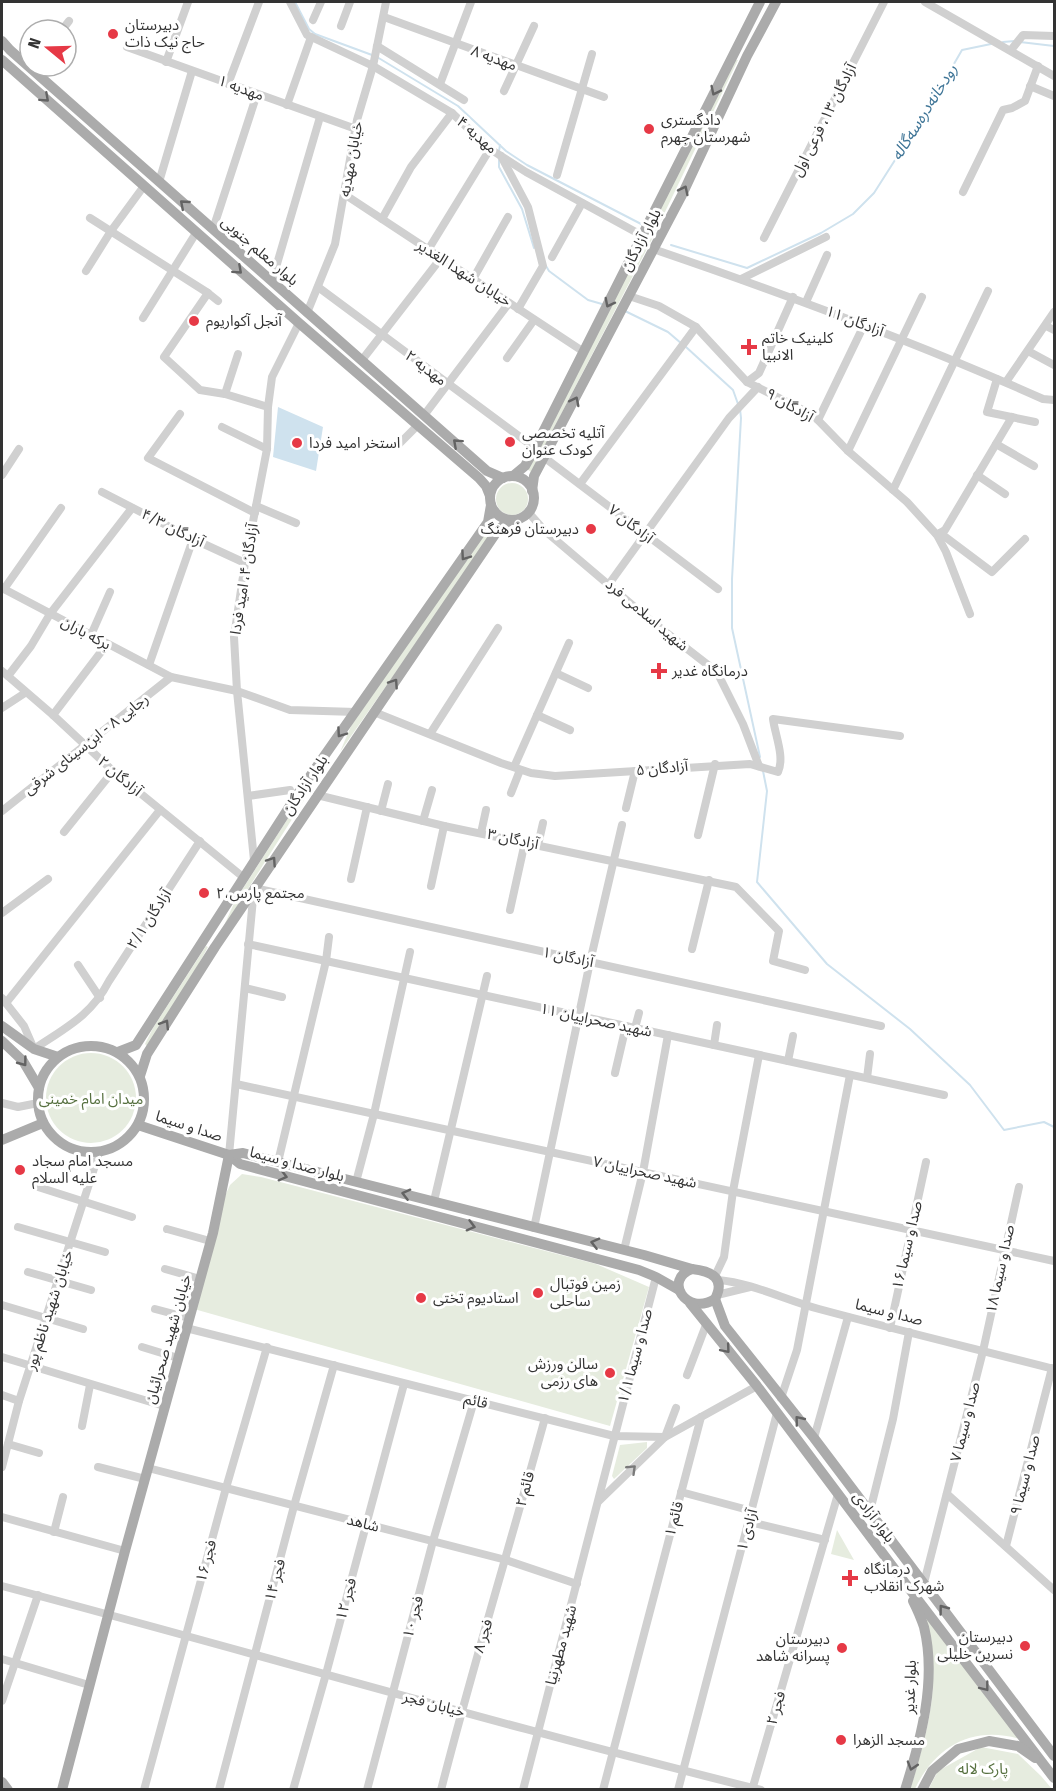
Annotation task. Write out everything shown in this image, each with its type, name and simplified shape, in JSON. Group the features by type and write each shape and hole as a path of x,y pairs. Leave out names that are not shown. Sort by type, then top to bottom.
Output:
{"main road":[{"name":"بلوار آزادگان","path":"508,477 525,466 535,448 760,2"},
{"name":"بلوار آزادگان","path":"532,491 534,476 683,191 776,2"},
{"path":"742,37 748,44 754,43"},
{"name":"بلوار معلم جنوبی","path":"2,41 18,56"},
{"path":"731,58 738,55 742,57 743,65"},
{"name":"بلوار معلم جنوبی","path":"2,60 299,323 479,478 486,486 490,500"},
{"name":"بلوار معلم جنوبی","path":"42,78 487,471 508,477"},
{"path":"376,389 384,379"},
{"path":"508,477 526,482 532,491 533,501 528,512 523,517 510,520 497,515 490,500 495,484 508,477"},
{"name":"بلوار آزادگان","path":"118,1052 136,1045 254,860 488,522 490,500"},
{"name":"بلوار آزادگان","path":"140,1076 147,1054 222,936 498,530 510,520"},
{"path":"325,755 338,764"},
{"path":"211,929 222,936"},
{"path":"205,939 215,947"},
{"path":"2,1026 34,1049 58,1058"},
{"path":"2,1041 23,1060 39,1088"},
{"path":"87,1046 102,1047 118,1052 130,1062 140,1076 145,1092 144,1109 138,1125 128,1138 114,1148 99,1153 82,1152 66,1147 53,1137 43,1123 38,1103 39,1088 49,1067 71,1050 87,1046"},
{"path":"2,1140 43,1123"},
{"name":"صدا و سیما","path":"138,1125 230,1155"},
{"name":"بلوار صدا و سیما","path":"230,1155 243,1153 692,1269"},
{"name":"بلوار صدا و سیما","path":"230,1155 240,1164 628,1267 659,1278 679,1290"},
{"name":"خیابان شهید صحرائیان","path":"62,1790 200,1279 230,1155"},
{"path":"659,1278 671,1275 674,1267 671,1263"},
{"path":"688,1270 704,1271 716,1278 719,1288 716,1297 701,1305 690,1303 681,1295 680,1279 688,1270"},
{"name":"بلوار آزادی","path":"716,1297 725,1326 870,1511 1054,1756"},
{"name":"بلوار آزادی","path":"690,1303 757,1386 1054,1778"},
{"name":"بلوار غدیر","path":"905,1790 924,1722 928,1691 924,1627 908,1587"},
{"path":"922,1790 932,1771 958,1749 989,1740 1018,1746 1045,1765"},
{"path":"2,1782 8,1790"}],"street":[{"path":"166,62 188,2"},
{"path":"228,84 259,2"},
{"path":"287,105 311,37 307,35 290,2"},
{"path":"313,20 321,2"},
{"path":"341,26 351,2"},
{"path":"440,84 471,2"},
{"name":"آزادگان ۱۳، فرعی اول","path":"764,238 884,2"},
{"path":"925,2 1054,76"},
{"name":"خیابان مهدیه","path":"308,313 335,244 356,129 384,17 383,3"},
{"name":"مهدیه ۸","path":"384,17 604,97"},
{"path":"504,91 534,26"},
{"path":"1011,50 1023,35 1054,36"},
{"name":"مهدیه ۴","path":"311,37 373,66 452,113 490,149 526,172 643,236"},
{"path":"377,46 464,100"},
{"name":"مهدیه ۱","path":"127,48 356,129"},
{"path":"557,175 592,54"},
{"path":"963,192 1003,110 1025,101 1038,66"},
{"path":"159,182 192,71"},
{"path":"1030,86 1054,96"},
{"path":"213,230 256,94"},
{"path":"381,219 411,167 452,113"},
{"path":"272,281 321,117"},
{"path":"428,250 490,149"},
{"path":"501,155 528,207 543,266 518,309"},
{"path":"86,271 111,231 144,186"},
{"name":"خیابان شهدا الغدیر","path":"344,194 584,352"},
{"path":"552,257 582,203"},
{"path":"473,279 508,217"},
{"path":"90,218 218,301"},
{"path":"142,318 196,232"},
{"path":"741,279 826,237"},
{"name":"آزادگان ۱۱","path":"653,249 793,297 1043,399 1054,400"},
{"path":"806,302 827,255"},
{"path":"362,360 441,258"},
{"name":"مهدیه ۲","path":"318,287 535,448"},
{"path":"893,490 988,291"},
{"path":"208,293 164,357 200,390 225,394 268,407"},
{"name":"آزادگان ۹","path":"629,296 660,306 696,327 747,382 813,415 848,451 939,534"},
{"path":"747,382 759,373 793,297"},
{"path":"848,451 922,297"},
{"path":"424,414 509,303"},
{"path":"1006,382 1028,351 1050,328 1054,312"},
{"path":"507,358 534,320"},
{"name":"آزادگان ۴، امید فردا","path":"254,860 234,638 245,563 267,449 268,407 272,377 299,323"},
{"path":"818,420 864,325"},
{"path":"580,484 696,327"},
{"path":"1028,351 1054,364"},
{"path":"225,394 238,354"},
{"path":"997,379 987,412 1035,422"},
{"path":"609,584 729,418 758,387"},
{"path":"180,414 148,458 255,510 296,523"},
{"path":"939,534 945,530 1012,417"},
{"path":"398,445 418,425"},
{"path":"222,427 267,449"},
{"path":"996,444 1034,466"},
{"path":"2,475 19,449"},
{"name":"آزادگان ۷","path":"545,458 718,589"},
{"path":"977,476 1005,494"},
{"name":"آزادگان ۴/۳","path":"102,492 245,563"},
{"path":"3,589 61,508"},
{"path":"4,673 31,646 50,614 132,508"},
{"name":"شهید اسلامی فرد","path":"528,512 544,530 650,620 717,672 743,723 759,766"},
{"path":"939,534 992,572 1025,539"},
{"path":"939,534 970,614"},
{"path":"148,665 193,539"},
{"name":"برکه باران","path":"3,589 171,677 237,691 290,710 356,712"},
{"path":"91,635 110,592"},
{"path":"430,734 498,628"},
{"path":"511,792 537,715 569,643"},
{"path":"53,715 107,644"},
{"name":"آزادگان ۲","path":"4,673 113,771 243,877"},
{"path":"556,673 588,688"},
{"name":"رجایی ۸ - ابن‌سینای شرقی","path":"2,811 171,677"},
{"path":"2,708 25,693"},
{"name":"آزادگان ۵","path":"374,712 517,769 555,776 715,764 750,764 778,772 781,766 773,719 900,736"},
{"path":"537,715 570,730"},
{"path":"698,835 715,764"},
{"path":"64,832 113,771"},
{"path":"626,808 636,771"},
{"path":"381,811 388,784"},
{"path":"248,796 290,790"},
{"path":"423,821 432,790"},
{"name":"آزادگان ۳","path":"317,795 444,826 736,887 779,931 773,961 805,970"},
{"path":"351,879 367,807"},
{"path":"34,1049 24,1026 4,1000 160,810"},
{"path":"481,833 486,810"},
{"path":"538,844 543,823"},
{"path":"534,1228 590,962 622,825"},
{"path":"431,886 444,826"},
{"name":"آزادگان ۲/۱","path":"34,1049 89,1011 100,998 200,842"},
{"path":"510,910 525,842"},
{"path":"2,913 48,879"},
{"path":"692,949 709,880"},
{"name":"خیابان شهید صحرائیان","path":"230,1155 254,888"},
{"name":"آزادگان ۱","path":"254,888 881,1026"},
{"path":"278,1162 326,961 329,937"},
{"name":"شهید صحراییان ۱۱","path":"248,944 944,1095"},
{"path":"356,1182 374,1114 410,952"},
{"path":"78,965 100,998"},
{"path":"434,1201 487,976"},
{"path":"245,988 282,997"},
{"path":"615,1073 630,1027 639,1013"},
{"path":"714,1045 717,1025"},
{"path":"624,1250 643,1172 668,1035"},
{"path":"788,1061 793,1036"},
{"path":"867,1078 870,1054"},
{"path":"716,1278 724,1257 733,1191 759,1055"},
{"path":"781,1398 796,1350 849,1075"},
{"name":"شهید صحراییان ۷","path":"236,1084 1054,1261"},
{"path":"2,1103 18,1107 38,1103"},
{"name":"خیابان شهید ناظم پور","path":"2,1467 7,1440 19,1401 99,1153"},
{"name":"صدا و سیما ۱۶","path":"890,1328 926,1162"},
{"path":"35,1186 132,1218"},
{"name":"صدا و سیما ۱۸","path":"983,1351 1019,1187"},
{"path":"18,1227 105,1252"},
{"path":"167,1229 210,1241"},
{"path":"165,1269 200,1279"},
{"path":"28,1272 91,1290"},
{"name":"صدا و سیما ۱/۱","path":"614,1436 659,1278"},
{"name":"صدا و سیما","path":"716,1278 734,1281 805,1306 1053,1369"},
{"path":"716,1297 751,1287"},
{"path":"2,1305 83,1329"},
{"name":"قائم","path":"155,1309 188,1323 267,1347 404,1384 614,1436 665,1437"},
{"path":"814,1438 848,1317"},
{"path":"687,1375 706,1325"},
{"path":"870,1511 892,1419 909,1332"},
{"path":"142,1347 178,1358"},
{"name":"فجر ۱۶","path":"144,1790 267,1347"},
{"name":"صدا و سیما ۷","path":"924,1583 983,1351"},
{"path":"2,1357 164,1406"},
{"name":"فجر ۱۴","path":"220,1788 294,1506 334,1365"},
{"name":"صدا و سیما ۹","path":"1006,1546 1053,1369"},
{"name":"فجر ۱۲","path":"293,1790 327,1674 404,1384"},
{"path":"82,1426 90,1385"},
{"path":"599,1501 665,1437 757,1386"},
{"path":"2,1395 19,1401"},
{"name":"فجر ۱۰","path":"367,1790 433,1541 474,1401"},
{"path":"665,1437 676,1408"},
{"name":"آزادی ۱","path":"678,1790 777,1413"},
{"name":"قائم ۱","path":"603,1790 701,1417"},
{"name":"قائم ۲","path":"506,1560 545,1418"},
{"name":"شهید مطهرنیا","path":"523,1790 614,1436"},
{"path":"7,1440 39,1453"},
{"name":"شاهد","path":"98,1467 146,1473 226,1488 506,1560 577,1584"},
{"path":"681,1492 752,1511"},
{"name":"فجر ۲","path":"755,1789 838,1494"},
{"path":"947,1494 1054,1590"},
{"path":"54,1532 63,1497"},
{"path":"2,1517 125,1551"},
{"path":"750,1522 825,1540"},
{"path":"880,1549 892,1541"},
{"name":"فجر ۸","path":"441,1790 461,1712 506,1560"},
{"name":"خیابان فجر","path":"2,1586 108,1613 461,1712 755,1789"},
{"path":"2,1701 38,1595"},
{"path":"2,1659 89,1685"}],"green space":[{"path":"735,60 738,60 651,241 531,472 527,469"},
{"path":"512,483 523,488 528,499 523,510 512,515 501,510 496,499 501,488"},
{"path":"487,529 493,533 340,752 351,726"},
{"path":"325,767 222,930 235,901 310,784"},
{"path":"206,946 208,947 191,978 147,1046 145,1044 153,1028"},
{"name":"میدان امام خمینی","path":"91,1053 108,1057 123,1066 132,1081 136,1098 132,1115 123,1130 108,1139 91,1143 74,1139 59,1130 50,1115 46,1098 50,1081 59,1066 74,1057"},
{"name":"استادیوم تختی","path":"242,1174 596,1264 649,1287 610,1426 194,1309 225,1196 230,1185"},
{"path":"647,1442 647,1448 614,1479 612,1476 620,1445"},
{"path":"837,1530 854,1560 831,1554"},
{"path":"921,1611 1020,1739 1003,1735 987,1735 971,1737 957,1743 933,1761 915,1789 910,1790 925,1737 932,1701 931,1647"},
{"name":"پارک لاله","path":"981,1747 1018,1754 1052,1789 928,1790 938,1771"}],"water":[{"name":"استخر امید فردا","path":"278,407 323,427 316,471 273,457"}],"waterway":[{"path":"295,2 309,29 315,34 372,55"},
{"name":"رودخانه‌دره‌سه‌گاله","path":"1003,42 1015,41"},
{"name":"رودخانه‌دره‌سه‌گاله","path":"1020,42 1054,46"},
{"path":"671,245 747,268 821,233 853,214 874,193 962,50 991,44"},
{"path":"377,57 458,106 506,151 527,165 645,226"},
{"path":"499,151 500,145"},
{"path":"499,160 499,167 522,209 534,248"},
{"path":"546,266 549,271 588,300 602,304"},
{"path":"625,311 668,332 682,344"},
{"path":"686,347 733,390 738,404"},
{"path":"740,409 732,628 760,757"},
{"path":"763,771 767,791 757,882 827,964 910,1029 970,1085 1004,1130 1044,1122 1054,1127"}],"place":[{"name":"دبیرستان حاج نیک ذات","path":"113,34"},
{"name":"دادگستری شهرستان جهرم","path":"649,129"},
{"name":"آنجل آکواریوم","path":"194,321"},
{"name":"کلینیک خاتم الانبیا","path":"749,347"},
{"name":"آتلیه تخصصی کودک عنوان","path":"510,442"},
{"name":"استخر امید فردا","path":"297,443"},
{"name":"دبیرستان فرهنگ","path":"591,529"},
{"name":"درمانگاه غدیر","path":"659,671"},
{"name":"۲،مجتمع پارس","path":"204,893"},
{"name":"مسجد امام سجاد علیه السلام","path":"20,1170"},
{"name":"زمین فوتبال ساحلی","path":"538,1293"},
{"name":"استادیوم تختی","path":"421,1298"},
{"name":"سالن ورزش های رزمی","path":"610,1373"},
{"name":"درمانگاه شهرک انقلاب","path":"850,1578"},
{"name":"دبیرستان نسرین خلیلی","path":"1025,1646"},
{"name":"دبیرستان پسرانه شاهد","path":"842,1648"},
{"name":"مسجد الزهرا","path":"841,1740"}]}
